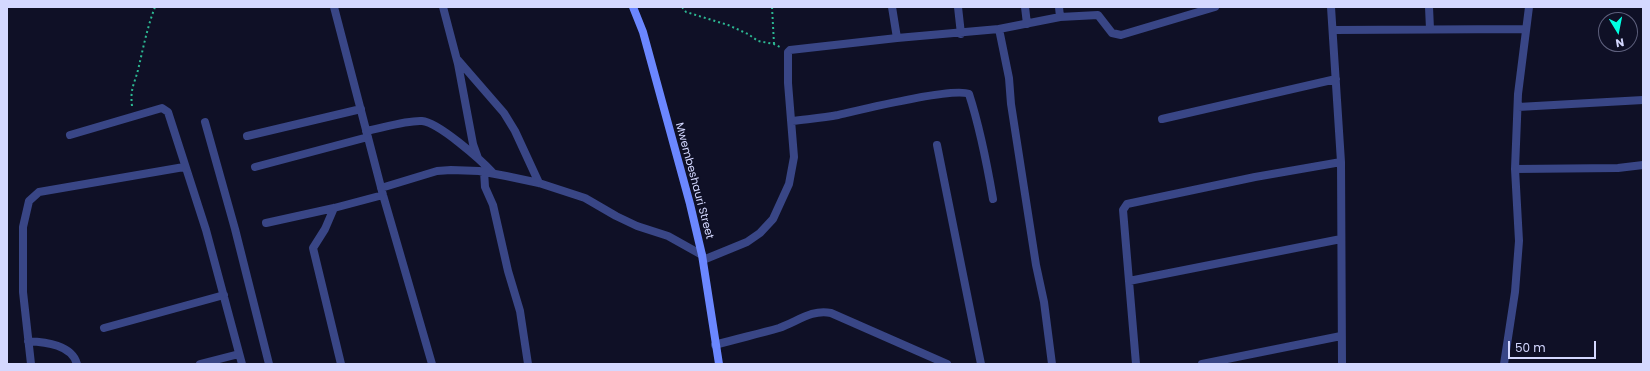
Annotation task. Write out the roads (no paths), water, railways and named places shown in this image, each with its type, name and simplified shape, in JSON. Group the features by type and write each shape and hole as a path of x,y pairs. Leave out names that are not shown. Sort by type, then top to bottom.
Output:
{"street":[{"path":"334,7 382,192 432,364"},
{"path":"444,7 457,60 473,144 478,158"},
{"name":"Mwembeshauri Street","path":"633,7 643,32 690,204 702,257 719,364"},
{"path":"892,7 897,38"},
{"path":"958,7 961,34"},
{"path":"1025,7 1027,24"},
{"path":"1059,7 1060,17"},
{"path":"266,222 334,208 436,172 451,170 484,171 539,183 586,198 623,219 668,236 702,257 746,242 760,233 773,218 789,184 794,157 788,52 793,50 897,38 999,30 1060,17 1098,15 1112,33 1120,35 1215,7"},
{"path":"1331,7 1334,30 1341,162 1342,364"},
{"path":"1429,7 1430,29"},
{"path":"1504,364 1515,292 1519,241 1515,169 1518,107 1529,7"},
{"path":"1334,30 1526,28"},
{"path":"999,30 1009,78 1011,104 1036,265 1044,302 1052,364"},
{"path":"457,60 477,80 504,113 515,131 539,183"},
{"path":"1162,119 1336,79"},
{"path":"792,121 836,115 930,96 963,92 969,94 986,159 993,199"},
{"path":"1518,107 1643,100"},
{"path":"70,135 134,118 162,108 168,112 184,167 206,230 242,364"},
{"path":"247,136 361,109"},
{"path":"255,167 367,134 421,121 432,123 478,158 493,173"},
{"path":"205,122 235,229 269,364"},
{"path":"937,145 981,364"},
{"path":"1136,364 1123,210 1128,204 1255,177 1341,162"},
{"path":"1515,169 1618,168 1643,165"},
{"path":"31,364 23,292 23,234 29,201 39,192 184,167"},
{"path":"484,171 485,186 493,205 508,271 520,311 528,364"},
{"path":"334,208 325,229 313,248 341,364"},
{"path":"1129,280 1341,239"},
{"path":"104,328 224,295"},
{"path":"715,345 780,327 815,312 822,311 831,313 947,364"},
{"path":"1202,364 1341,336"},
{"path":"28,341 46,342 55,345 72,353 77,364"},
{"path":"200,364 239,354"}]}
